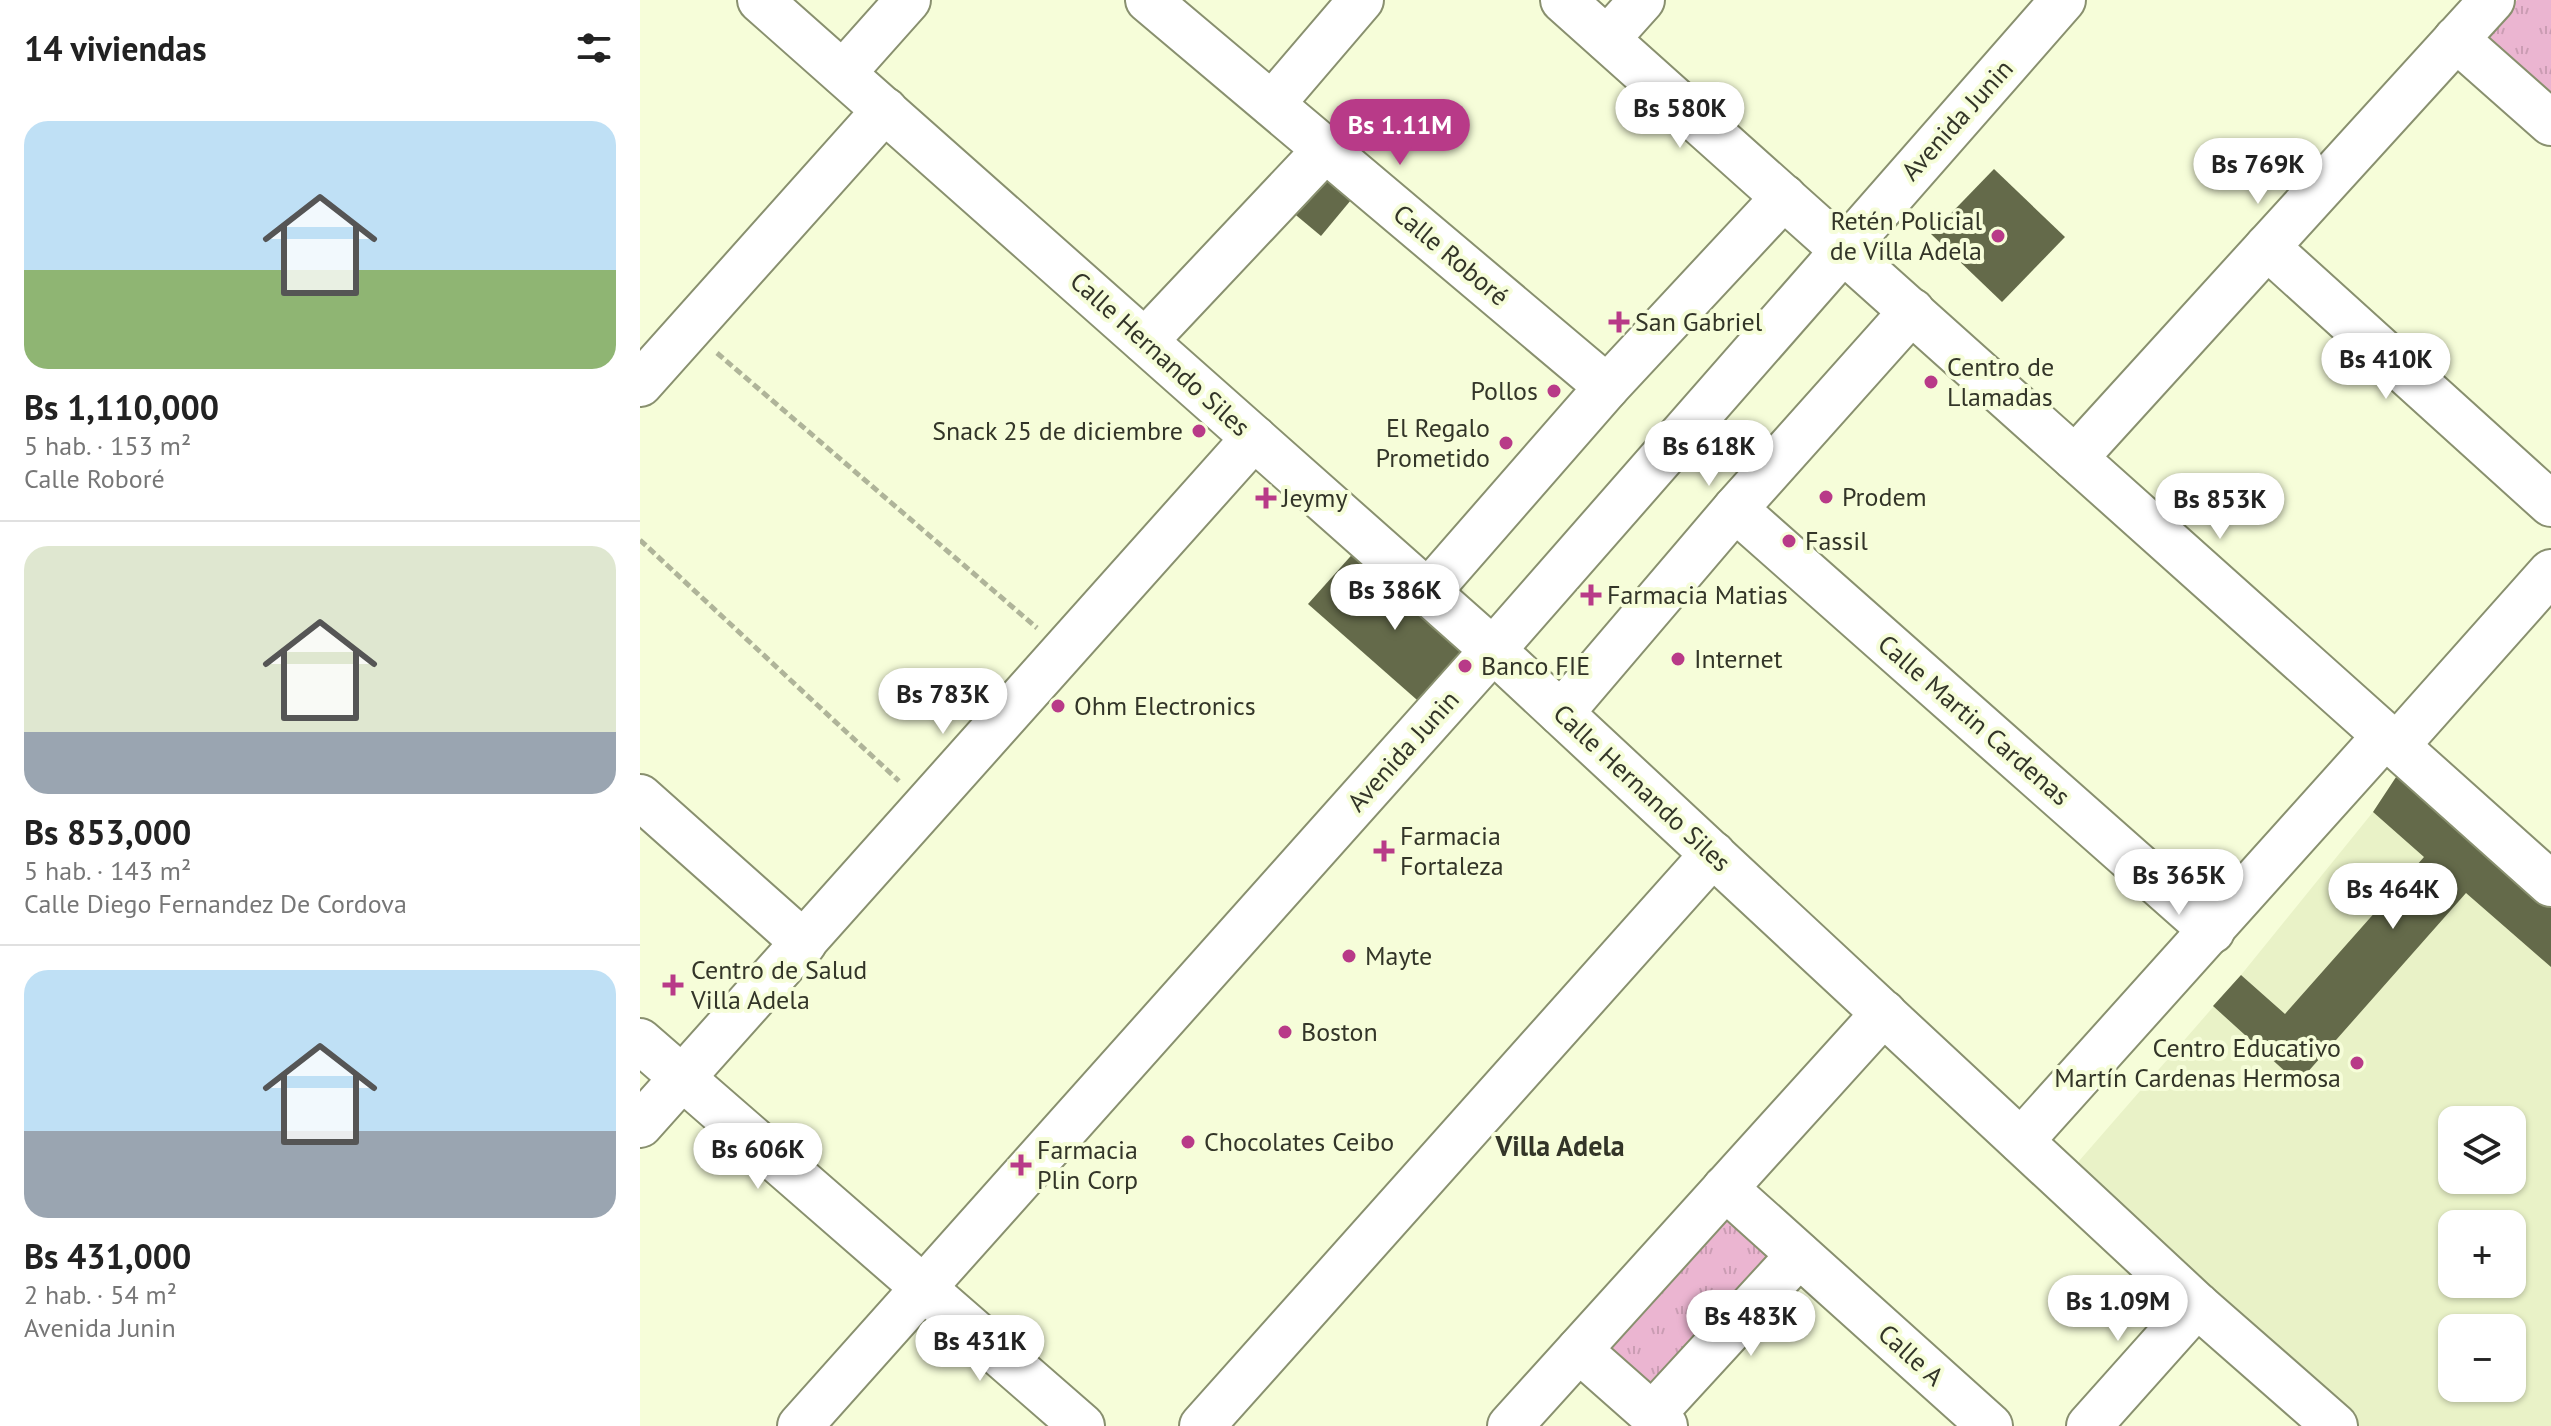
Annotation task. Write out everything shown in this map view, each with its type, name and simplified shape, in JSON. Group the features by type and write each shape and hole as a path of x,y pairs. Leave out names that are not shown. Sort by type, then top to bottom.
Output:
{"street":[{"name":"Calle Hernando Siles","path":"760,0 1493,650 2197,1305 2335,1426"},
{"path":"843,73 908,0"},
{"name":"Calle Roboré","path":"1148,0 1607,387"},
{"path":"1272,104 1361,0"},
{"path":"1563,0 2551,884"},
{"path":"1607,39 1642,0"},
{"name":"Avenida Junin","path":"800,1426 1493,650 2063,0"},
{"path":"2075,458 2492,0"},
{"path":"2456,39 2551,123"},
{"path":"640,384 885,110"},
{"path":"1145,341 1326,149"},
{"path":"1428,592 1607,387 1784,197"},
{"path":"2267,247 2551,504"},
{"path":"1561,713 1735,509 1912,311"},
{"path":"640,1125 1254,438"},
{"name":"Calle Martin Cardenas","path":"1735,509 2212,931"},
{"path":"2021,1141 2212,931 2551,572"},
{"path":"640,797 804,943"},
{"path":"1202,1426 1713,854"},
{"path":"1510,1426 1884,1013"},
{"path":"640,1041 1082,1426"},
{"name":"Calle A","path":"1725,1188 1990,1426"},
{"path":"1579,1350 1658,1420 1799,1255"},
{"path":"2089,1426 2197,1305"}],"path":[{"path":"688,329 1064,651"},
{"path":"640,540 926,806"}],"shaded area":[{"name":"Centro Educativo Martín Cardenas Hermosa","path":"2402,768 2551,904 2551,1426 2358,1426 2080,1181 2079,1161 2241,975 2373,812"}],"green space":[{"path":"2517,0 2551,0 2551,106 2479,43"},
{"path":"1729,1215 1778,1256 1650,1399 1604,1352"}],"building":[{"name":"Retén Policial de Villa Adela","path":"1994,169 2065,237 2002,302 1931,234"},
{"path":"1320,175 1351,200 1321,236 1291,211"},
{"path":"1357,549 1481,660 1433,714 1308,604"},
{"path":"2402,768 2551,904 2551,967 2466,893 2298,1083 2213,1006 2241,975 2285,1014 2424,857 2373,812"}],"place":[{"name":"Retén Policial de Villa Adela","path":"1998,236"},
{"name":"San Gabriel","path":"1619,322"},
{"name":"Centro de Llamadas","path":"1931,382"},
{"name":"Pollos","path":"1554,391"},
{"name":"Snack 25 de diciembre","path":"1199,431"},
{"name":"El Regalo Prometido","path":"1506,443"},
{"name":"Prodem","path":"1826,497"},
{"name":"Jeymy","path":"1266,498"},
{"name":"Fassil","path":"1789,541"},
{"name":"Farmacia Matias","path":"1591,595"},
{"name":"Internet","path":"1678,659"},
{"name":"Banco FIE","path":"1465,666"},
{"name":"Ohm Electronics","path":"1058,706"},
{"name":"Farmacia Fortaleza","path":"1384,851"},
{"name":"Mayte","path":"1349,956"},
{"name":"Centro de Salud Villa Adela","path":"673,985"},
{"name":"Boston","path":"1285,1032"},
{"name":"Centro Educativo Martín Cardenas Hermosa","path":"2357,1063"},
{"name":"Chocolates Ceibo","path":"1188,1142"},
{"name":"Farmacia Plin Corp","path":"1021,1165"}],"district":[{"name":"Villa Adela","path":"1560,1146"}]}
